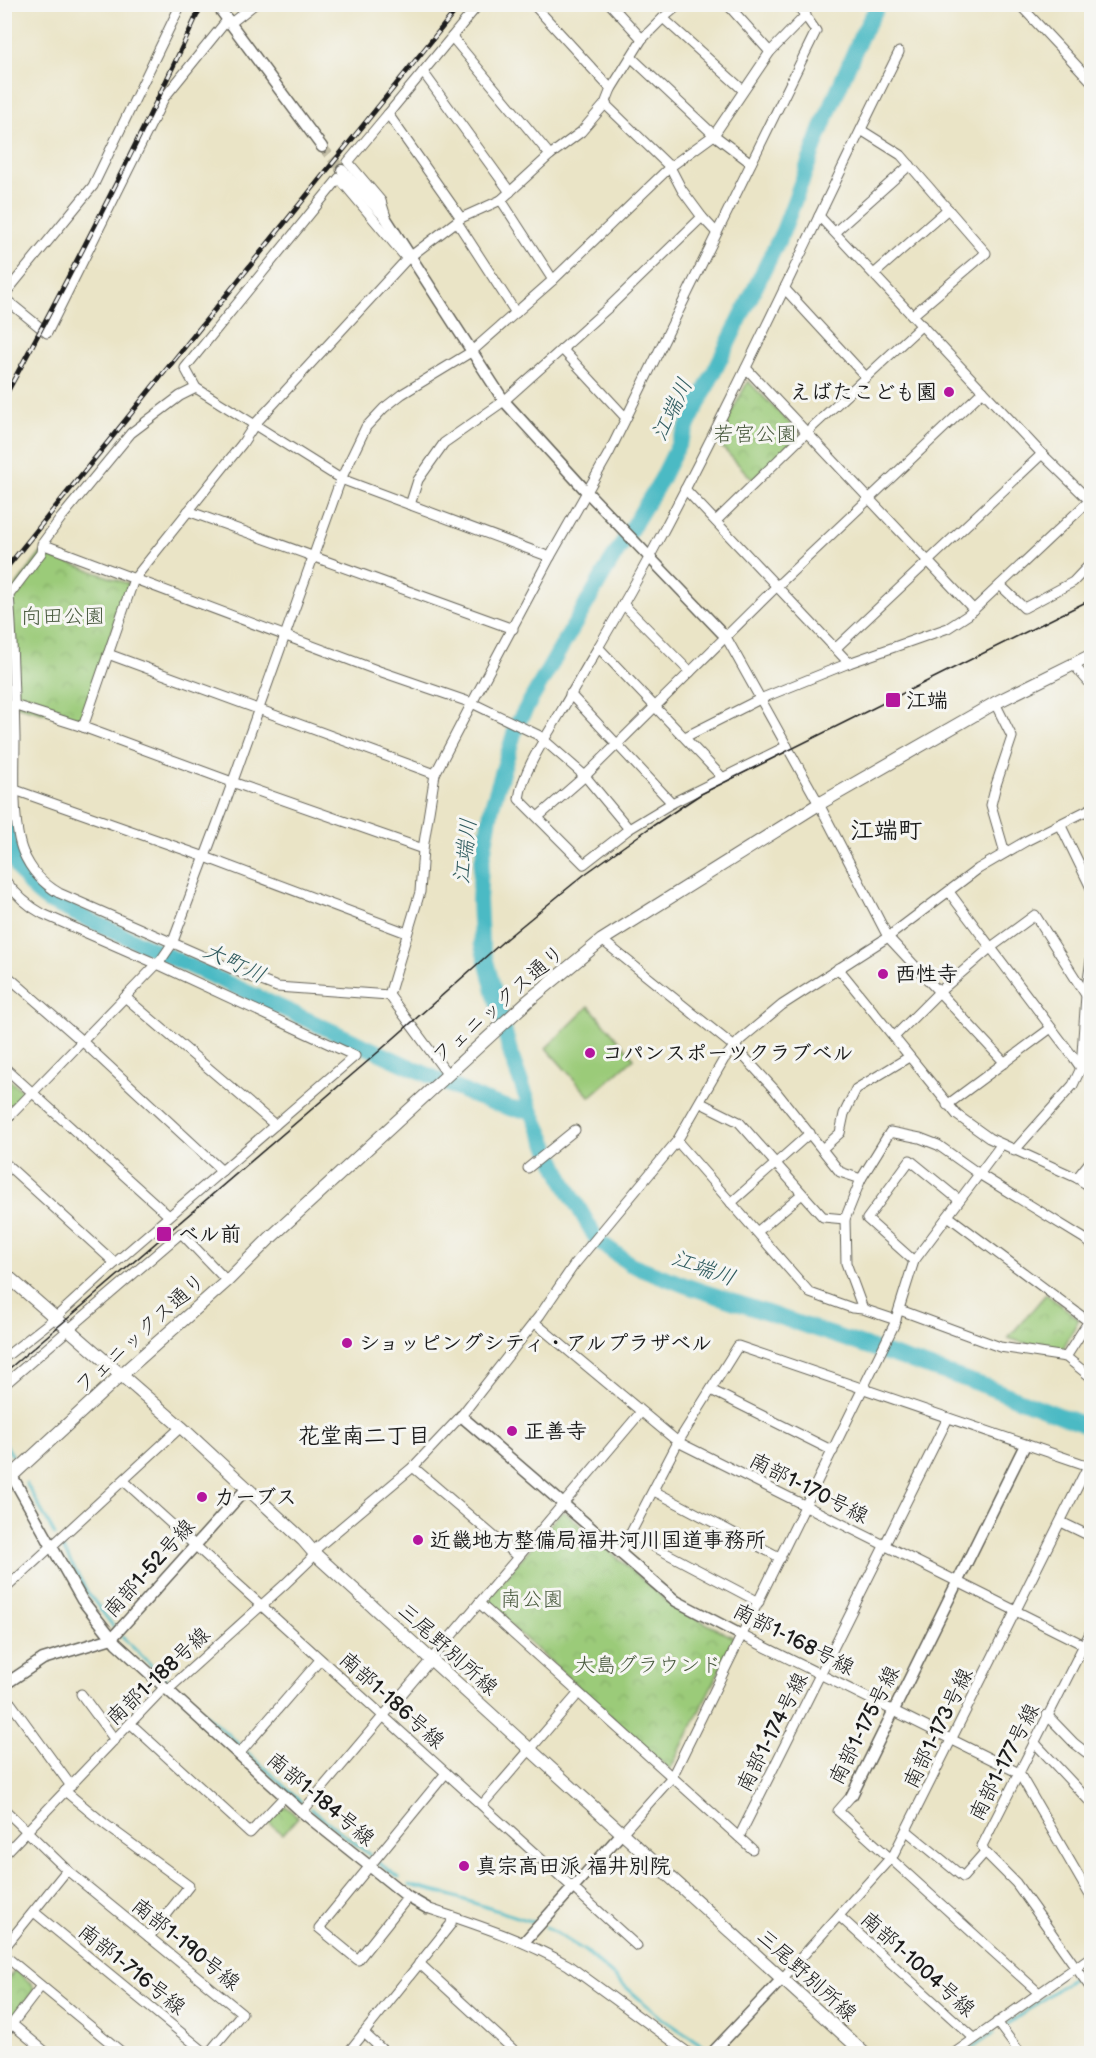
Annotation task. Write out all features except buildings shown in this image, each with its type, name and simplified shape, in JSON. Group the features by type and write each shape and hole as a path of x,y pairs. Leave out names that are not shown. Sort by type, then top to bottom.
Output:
{"main road":[{"name":"フェニックス通り","path":"8,1479 227,1281 268,1239 528,1001 602,940 819,804 995,702 1092,655"},
{"name":"三尾野別所線","path":"4,1273 181,1427 303,1540 315,1554 865,2054"}],"street":[{"path":"181,4 93,186 4,297 47,333 164,98 230,21 255,4"},
{"path":"216,4 322,147"},
{"path":"388,223 381,201 348,162 479,4"},
{"path":"532,4 611,89"},
{"path":"610,4 642,39"},
{"path":"83,727 134,579 242,444 255,424 409,258 459,220 501,200 550,155 581,132 605,104 611,89 642,39 680,4"},
{"path":"727,4 770,52"},
{"path":"389,995 420,892 423,849 435,774 475,705 550,558 626,418 816,31 796,4"},
{"path":"1019,4 1092,81"},
{"path":"4,1122 159,962 171,946 341,479 366,428 384,408 402,394 471,352 553,280 670,167 714,135 770,52 806,15"},
{"path":"663,18 743,90"},
{"path":"452,37 550,155"},
{"path":"786,746 672,803 628,829 584,864 519,799 521,786 541,737 570,694 650,557 746,368 899,52"},
{"path":"631,57 714,135 751,163"},
{"path":"423,72 510,192"},
{"path":"605,104 670,167 682,190 716,232"},
{"path":"388,114 459,220 516,313"},
{"path":"861,130 901,154 986,253 913,315"},
{"path":"835,232 910,165"},
{"path":"342,170 388,223 504,401 587,492 726,637 819,804 888,937 1005,1063"},
{"path":"409,258 339,178 185,368 196,388 341,479 550,558"},
{"path":"501,200 553,280"},
{"path":"874,274 948,209"},
{"path":"685,737 760,699 849,663 948,628 974,610 1090,502 1042,454 819,216"},
{"path":"410,505 418,480 444,443 504,401 608,308 702,217"},
{"path":"784,288 866,377"},
{"path":"716,521 922,325"},
{"path":"562,349 626,418"},
{"path":"746,368 974,610"},
{"path":"196,388 180,396 131,433 61,518 42,544 41,553 9,596 15,705 15,790 19,839 23,852 36,875 45,885 171,946 277,987 389,995 448,1075"},
{"path":"538,817 585,776 776,587 983,391"},
{"path":"836,648 1042,454"},
{"path":"685,489 849,663"},
{"path":"188,511 513,629"},
{"path":"42,544 475,705 541,737 585,776 628,829"},
{"path":"1000,585 1024,608 1073,582 1092,562"},
{"path":"623,604 690,672"},
{"path":"598,647 723,777"},
{"path":"108,654 435,774"},
{"path":"1073,664 1092,686"},
{"path":"570,694 672,803"},
{"path":"995,702 1012,737 996,785 992,805 1005,853"},
{"path":"15,705 83,727 423,849"},
{"path":"15,790 205,857 407,933"},
{"name":"南部1-188号線","path":"4,1855 161,1691 171,1687 261,1606 315,1554 318,1547 413,1467 461,1416 577,1262 677,1141 701,1103 720,1065 733,1047 782,1005 888,937 978,869 1092,808"},
{"path":"1060,824 1092,890"},
{"path":"4,879 28,906 43,914 159,962 355,1056 115,1263 55,1318 4,1358"},
{"path":"949,892 1050,1028 1088,1070"},
{"path":"894,1037 939,992 990,948 1035,915 1086,995"},
{"path":"602,940 733,1047 774,1089 840,1172 861,1179"},
{"path":"1014,1151 1088,1070 1086,995 1092,952"},
{"path":"838,968 957,1115 989,1138 1077,1178 1092,1188"},
{"path":"4,973 83,1042 222,1171"},
{"path":"125,997 275,1125"},
{"path":"947,1105 1050,1028"},
{"path":"822,1149 840,1133 844,1114 856,1089 909,1057"},
{"path":"4,1067 169,1216"},
{"path":"701,1103 739,1122 823,1217 845,1219"},
{"path":"528,1168 575,1130"},
{"path":"863,1309 846,1263 845,1219 861,1179 890,1132 920,1138 938,1145 979,1174 1088,1242 1092,1230"},
{"path":"731,1203 810,1133"},
{"path":"677,1141 810,1293 896,1320"},
{"path":"524,1942 672,1777 866,1385 900,1310 914,1261 1001,1144"},
{"path":"1077,1178 1092,1159"},
{"path":"914,1261 867,1219 910,1160 959,1200"},
{"path":"4,1162 115,1263"},
{"path":"758,1232 802,1194"},
{"path":"948,1216 1090,1318 1066,1357"},
{"path":"4,1385 181,1233 227,1281"},
{"path":"900,1310 1000,1347 1066,1357 1092,1378"},
{"name":"南部1-170号線","path":"534,1322 678,1442 1088,1647"},
{"path":"621,1552 678,1442 738,1346 866,1385 948,1418 1090,1467"},
{"path":"711,1390 833,1452"},
{"path":"302,1812 641,1412"},
{"name":"南部1-168号線","path":"461,1416 676,1601 1019,1773"},
{"name":"南部1-174号線","path":"738,1837 948,1418"},
{"path":"4,1590 181,1427"},
{"name":"南部1-175号線","path":"1025,1445 852,1795 838,1811 1039,1993"},
{"path":"4,1460 8,1479"},
{"path":"413,1467 518,1557"},
{"name":"南部1-173号線","path":"782,1979 891,1859 1090,1467"},
{"name":"南部1-184号線","path":"8,1479 52,1546 82,1600 112,1638 284,1797 408,1897 427,1908 524,1942 568,1965 690,2054"},
{"name":"南部1-186号線","path":"124,1481 637,1946"},
{"name":"南部1-52号線","path":"4,1685 43,1659 112,1638 246,1489"},
{"path":"654,1491 781,1558"},
{"path":"1061,1522 1092,1537"},
{"path":"630,1534 759,1602"},
{"path":"479,1603 752,1849"},
{"name":"南部1-177号線","path":"1092,1629 1088,1647 1047,1714 982,1846 1016,1884 1092,1990"},
{"path":"239,1754 320,1660"},
{"path":"4,1694 68,1788 106,1826 189,1886 149,1937"},
{"path":"81,1694 115,1740"},
{"path":"482,1805 578,1694"},
{"path":"1047,1714 1074,1743 1092,1757"},
{"path":"131,1724 250,1833 284,1797"},
{"path":"1034,1742 1092,1804"},
{"path":"408,1897 358,1960 319,1928 446,1773"},
{"path":"1019,1773 1088,1883 1092,1899"},
{"name":"南部1-190号線","path":"4,1809 68,1870 242,2013 208,2054"},
{"path":"907,1831 963,1877 985,1852"},
{"path":"4,1948 68,1870"},
{"name":"南部1-716号線","path":"34,1912 208,2054"},
{"name":"南部1-1004号線","path":"839,1916 974,2038"},
{"path":"347,2054 451,1924 452,1917"},
{"path":"4,1955 124,2054"},
{"path":"953,2054 1092,1956"},
{"path":"419,1962 518,2054"},
{"path":"711,2054 782,1979"},
{"path":"4,2034 41,1986"},
{"path":"998,2022 1021,2054"},
{"path":"12,2024 48,2054"},
{"path":"364,2033 387,2054"}],"green space":[{"name":"若宮公園","path":"748,381 800,434 753,480 716,441"},
{"name":"向田公園","path":"41,553 129,584 81,722 14,705 9,595"},
{"name":"コパンスポーツクラブベル","path":"589,1006 634,1058 590,1097 546,1048"},
{"path":"4,1075 26,1094 4,1116"},
{"path":"1046,1294 1079,1319 1060,1354 1008,1338"},
{"name":"大島グラウンド","path":"561,1512 565,1512 674,1607 733,1637 734,1641 671,1768 668,1768 487,1604 486,1600"},
{"path":"280,1807 287,1807 298,1817 283,1834 268,1822"},
{"path":"15,1970 32,1984 34,1990 5,2026 5,1983"}],"waterway":[{"name":"江端川","path":"879,4 861,36 823,125 783,231 661,480 517,724 492,806 481,867 479,900 481,942 511,1055 531,1110 564,1182 597,1240 630,1264 687,1286 985,1386 1092,1428"},
{"name":"大町川","path":"4,779 7,831 15,861 33,889 48,901 476,1097 512,1109 531,1110"},
{"path":"4,1442 12,1455"},
{"path":"26,1483 55,1535"},
{"path":"61,1545 88,1593 113,1626"},
{"path":"122,1637 168,1681"},
{"path":"178,1690 240,1745"},
{"path":"247,1752 301,1802"},
{"path":"311,1809 370,1855"},
{"path":"379,1863 399,1878"},
{"path":"409,1885 449,1895 533,1922"},
{"path":"546,1927 585,1951 660,2017 705,2047"},
{"path":"1086,1968 1092,1964"},
{"path":"1008,2024 1073,1978"},
{"path":"964,2054 994,2033"}],"tunnel":[{"path":"322,147 342,170"}],"tram line":[{"path":"4,1373 368,1061 507,938 585,874 648,829 701,794 1092,599"}],"railway":[{"path":"4,398 106,203 202,4"},
{"path":"4,571 461,4"}],"place":[{"name":"えばたこども園","path":"949,392"},
{"name":"江端","path":"893,700"},
{"name":"西性寺","path":"883,974"},
{"name":"コパンスポーツクラブベル","path":"590,1053"},
{"name":"ベル前","path":"164,1234"},
{"name":"ショッピングシティ・アルプラザベル","path":"347,1343"},
{"name":"正善寺","path":"512,1431"},
{"name":"カーブス","path":"202,1497"},
{"name":"近畿地方整備局福井河川国道事務所","path":"418,1540"},
{"name":"真宗高田派 福井別院","path":"464,1866"}],"district":[{"name":"江端町","path":"886,830"},
{"name":"花堂南二丁目","path":"364,1435"}],"park label":[{"name":"南公園","path":"532,1599"}]}
